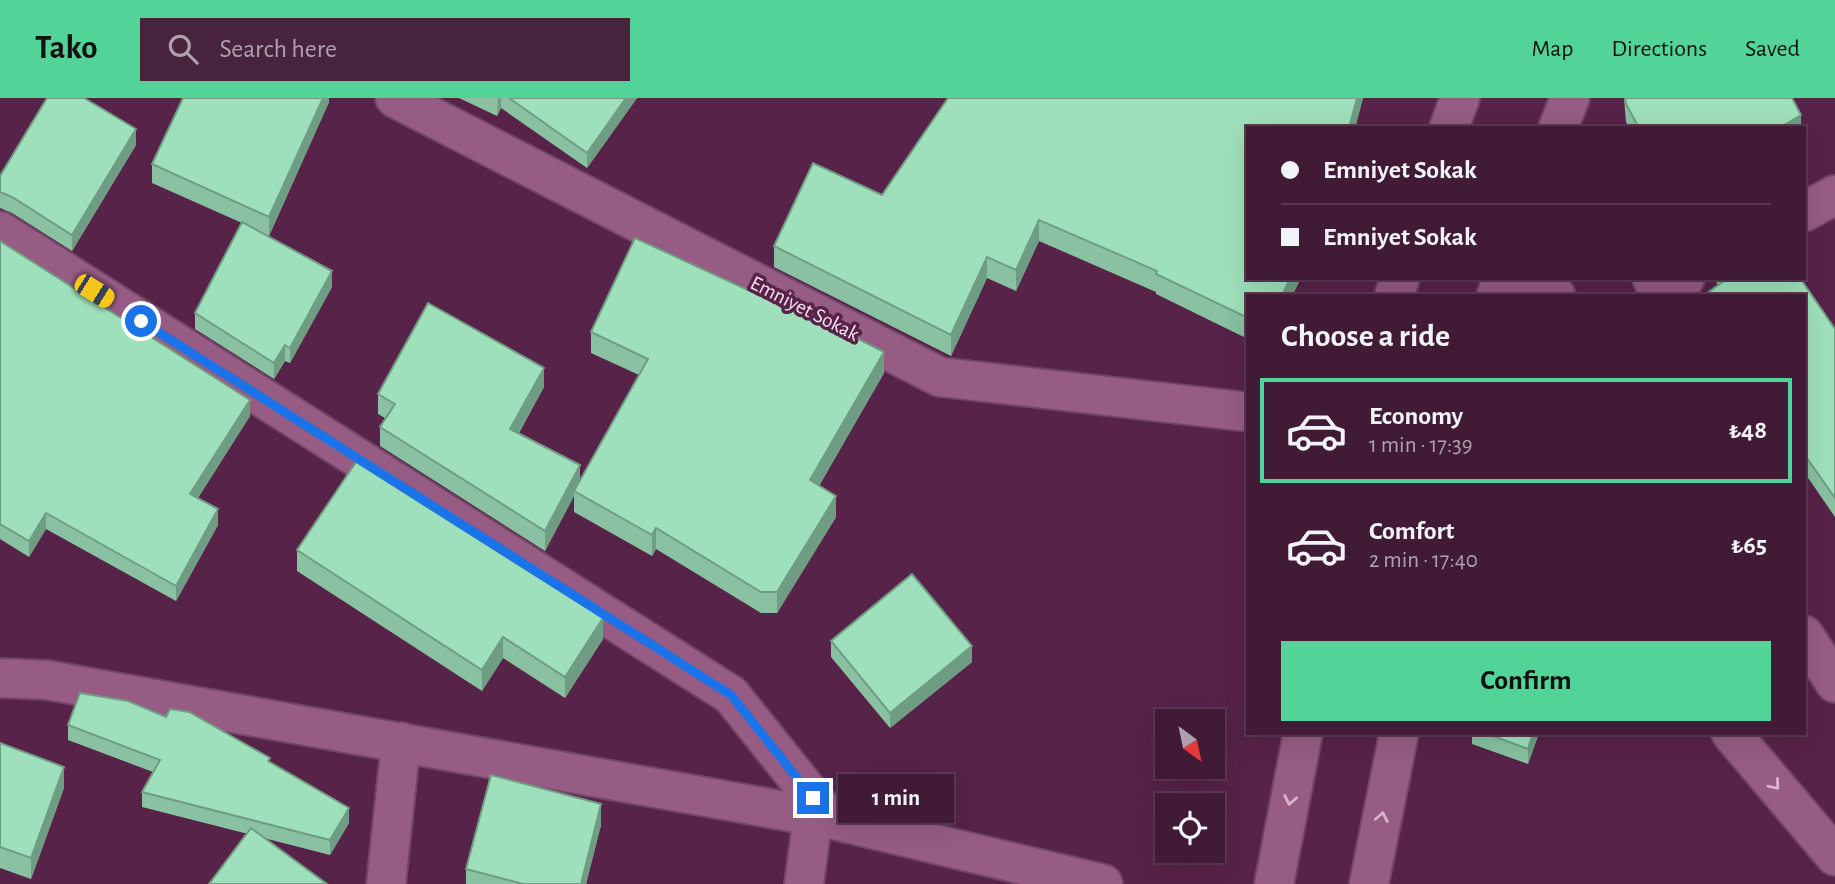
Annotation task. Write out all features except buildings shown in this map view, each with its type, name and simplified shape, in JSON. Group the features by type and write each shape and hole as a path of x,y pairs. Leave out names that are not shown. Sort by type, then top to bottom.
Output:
{"street":[{"name":"Emniyet Sokak","path":"395,98 940,377 1246,412"},
{"path":"1451,126 1460,98"},
{"path":"1559,126 1570,98"},
{"path":"1581,98 1583,126"},
{"path":"1806,211 1835,195"},
{"path":"0,231 731,695 822,818"},
{"path":"1535,280 1535,284 1552,294"},
{"path":"1673,294 1683,280"},
{"path":"1806,638 1835,683"},
{"path":"0,678 47,680 822,818 1103,884"},
{"path":"1273,884 1303,735"},
{"path":"1369,884 1399,735"},
{"path":"1733,735 1835,856"},
{"path":"386,884 401,743"},
{"path":"804,884 822,818"}],"route":[{"path":"141,321 731,695 813,798"}]}
